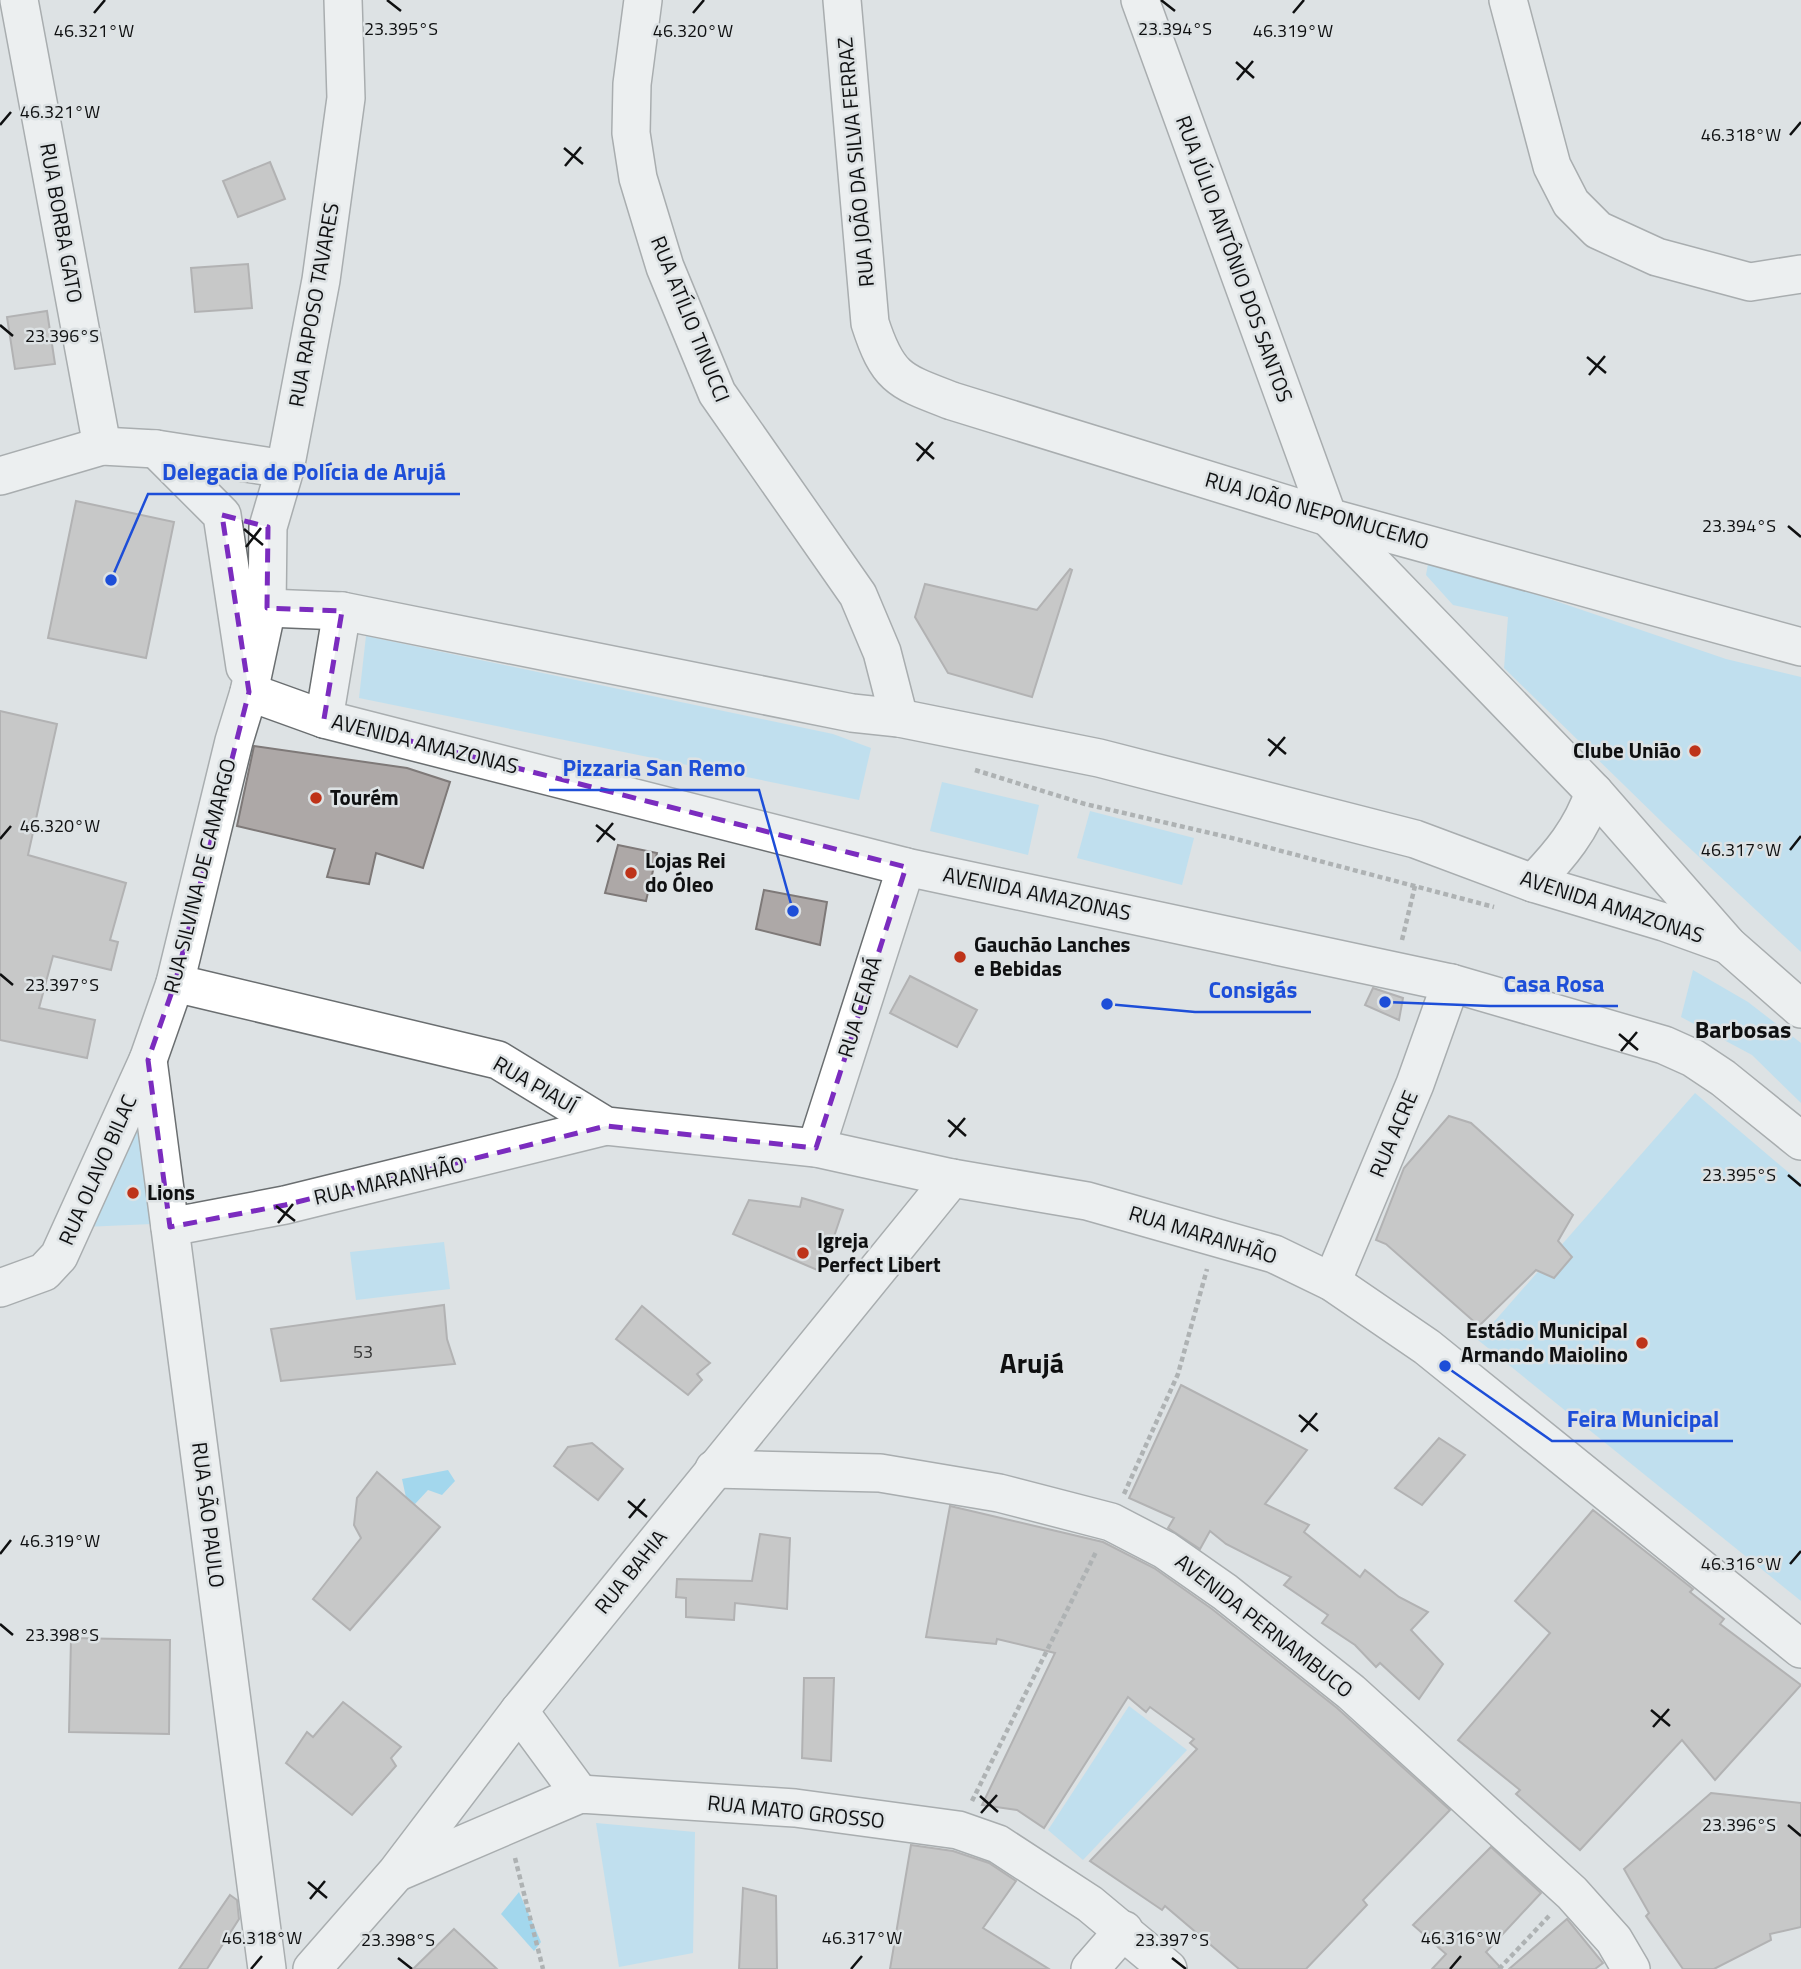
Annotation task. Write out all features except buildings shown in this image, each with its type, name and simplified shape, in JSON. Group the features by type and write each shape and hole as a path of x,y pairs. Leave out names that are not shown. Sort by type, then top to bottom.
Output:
{"street":[{"name":"RUA BORBA GATO","path":"19,0 102,446"},
{"name":"RUA RAPOSO TAVARES","path":"267,608 268,527 285,468 321,280 346,98 343,0"},
{"name":"RUA ATÍLIO TINUCCI","path":"643,0 632,84 631,134 638,178 665,267 717,393 858,595 882,652 899,718"},
{"name":"RUA JOÃO DA SILVA FERRAZ","path":"842,0 870,323"},
{"name":"RUA JÚLIO ANTÔNIO DOS SANTOS","path":"1140,0 1328,517"},
{"path":"1508,0 1552,166 1572,203 1598,230 1657,257 1801,298"},
{"path":"1750,282 1801,274"},
{"name":"RUA JOÃO NEPOMUCEMO","path":"870,323 880,355 892,372 910,384 952,401 1328,517 1801,647"},
{"path":"1,477 102,446 156,449 285,468"},
{"path":"156,449 222,515 268,527"},
{"path":"222,515 249,692"},
{"name":"AVENIDA AMAZONAS","path":"1328,517 1594,792 1728,945 1801,1009"},
{"name":"AVENIDA AMAZONAS","path":"267,608 342,611 852,713 899,718 1099,758 1415,839 1533,883 1728,945"},
{"name":"RUA SILVINA DE CAMARGO","path":"148,1060 174,983 234,741 249,692 267,608"},
{"path":"324,719 342,611"},
{"name":"AVENIDA AMAZONAS","path":"249,692 324,719 906,867 1451,983 1664,1045 1723,1078 1801,1141"},
{"path":"1533,883 1568,844 1584,819 1594,792"},
{"name":"RUA CEARÁ","path":"816,1148 906,867"},
{"name":"RUA PIAUÍ","path":"174,983 498,1060 606,1126 816,1148"},
{"name":"RUA ACRE","path":"1332,1282 1415,1084 1451,983"},
{"name":"RUA SÃO PAULO","path":"148,1060 267,1969"},
{"name":"RUA OLAVO BILAC","path":"0,1288 44,1272 59,1256 148,1060"},
{"name":"RUA MARANHÃO","path":"170,1227 299,1202 606,1126"},
{"name":"RUA MARANHÃO","path":"816,1148 952,1178 1087,1201 1273,1254 1332,1282 1427,1347 1801,1649"},
{"name":"RUA BAHIA","path":"312,1969 396,1873 519,1711 952,1178"},
{"name":"AVENIDA PERNAMBUCO","path":"714,1469 880,1473 999,1493 1111,1522 1164,1550 1215,1585 1351,1692 1572,1893 1614,1940 1631,1969"},
{"path":"519,1711 580,1794"},
{"name":"RUA MATO GROSSO","path":"396,1873 580,1794 795,1808 957,1830 998,1844 1058,1881 1124,1930 1168,1969"},
{"path":"1090,1969 1124,1930"}],"path":[{"path":"971,768 1085,804 1236,839 1505,909"},
{"path":"1401,946 1415,886"},
{"path":"957,1830 1111,1522 1178,1374 1205,1273 1219,1239"},
{"path":"507,1824 543,1969"},
{"path":"1499,1969 1572,1893"}],"highlighted area":[{"path":"222,515 268,527 267,608 342,611 324,719 906,867 816,1148 606,1126 285,1205 170,1227 148,1060 175,983 249,692"}],"shaded area":[{"name":"Clube União","path":"1429,558 1726,659 1801,677 1801,952 1665,825 1504,668 1508,617 1453,605 1426,575"},
{"path":"366,636 833,734 871,748 859,800 359,698"},
{"path":"942,782 1039,805 1028,855 930,831"},
{"path":"1090,811 1194,838 1182,885 1077,858"},
{"path":"1693,970 1748,1002 1801,1043 1801,1103 1752,1055 1681,1017"},
{"name":"Estádio Municipal Armando Maiolino","path":"1695,1093 1801,1183 1801,1601 1478,1340"},
{"path":"127,1121 147,1133 152,1224 84,1227"},
{"path":"444,1242 450,1289 356,1300 350,1252"},
{"path":"448,1470 455,1481 442,1495 428,1490 415,1504 407,1502 402,1479"},
{"path":"1129,1706 1187,1750 1083,1860 1048,1830"},
{"path":"596,1823 695,1832 693,1953 619,1967"},
{"path":"519,1892 541,1942 534,1951 501,1914"}],"place":[{"name":"Delegacia de Polícia de Arujá","path":"111,580"},
{"name":"Clube União","path":"1695,751"},
{"name":"Tourém","path":"316,798"},
{"name":"Lojas Rei do Óleo","path":"631,873"},
{"name":"Pizzaria San Remo","path":"793,911"},
{"name":"Gauchão Lanches e Bebidas","path":"960,957"},
{"name":"Casa Rosa","path":"1385,1002"},
{"name":"Consigás","path":"1107,1004"},
{"name":"Lions","path":"133,1193"},
{"name":"Igreja Perfect Libert","path":"803,1253"},
{"name":"Estádio Municipal Armando Maiolino","path":"1642,1343"},
{"name":"Feira Municipal","path":"1445,1366"}],"district":[{"name":"Barbosas","path":"1743,1030"},
{"name":"Arujá","path":"1032,1363"}]}
